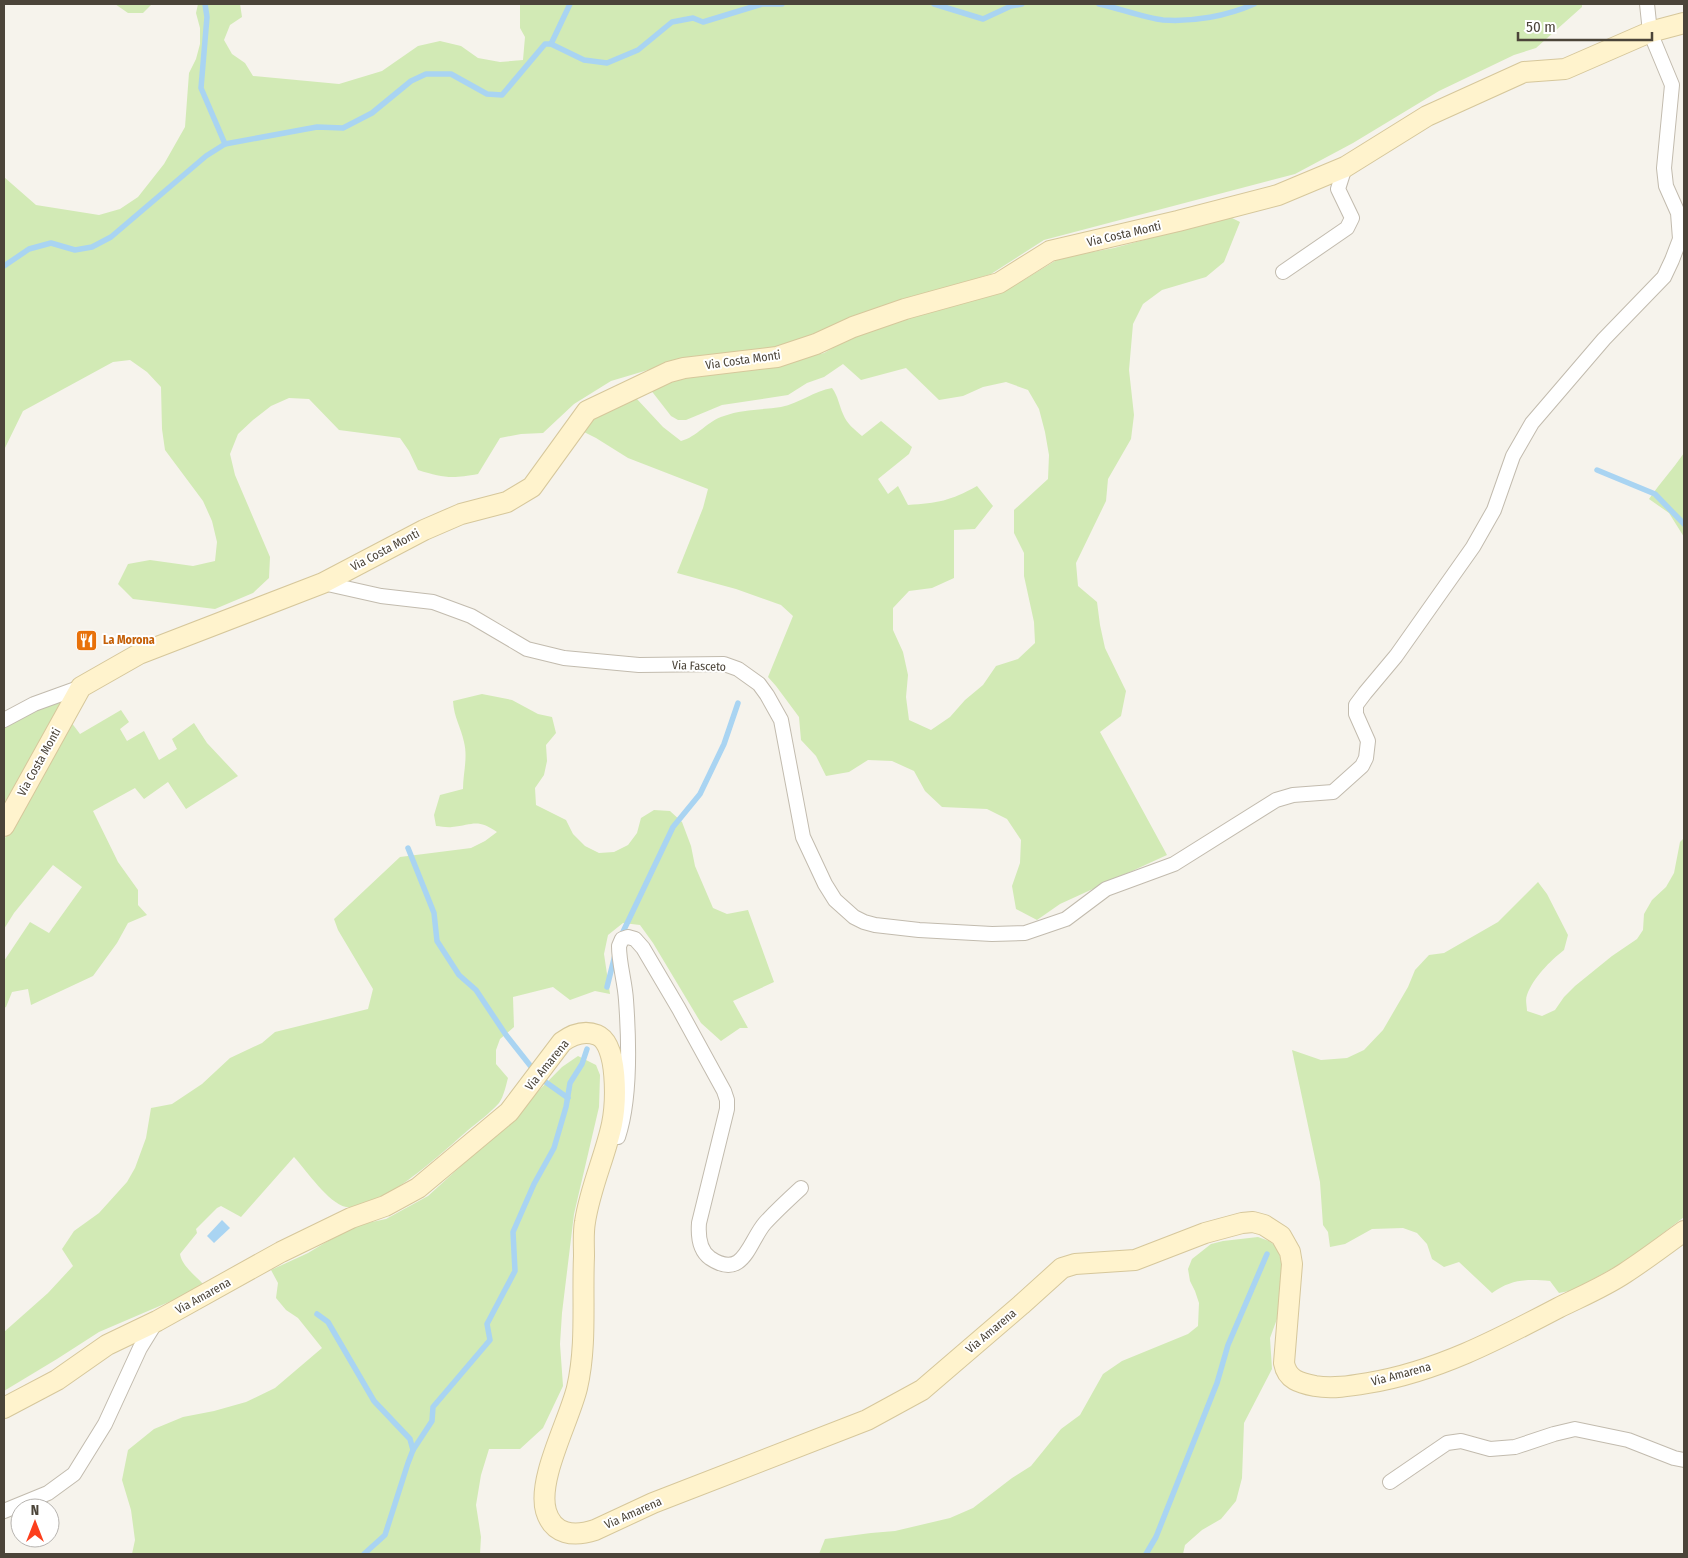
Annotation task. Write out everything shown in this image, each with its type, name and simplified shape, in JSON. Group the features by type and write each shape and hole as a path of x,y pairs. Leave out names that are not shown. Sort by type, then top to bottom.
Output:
{"street":[{"path":"1647,4 1650,32"},
{"name":"Via Costa Monti","path":"4,826 81,687 139,654 323,583 438,523 461,514 508,502 532,487 587,410 669,372 684,368 777,357 816,344 853,327 905,309 998,283 1050,251 1278,195 1345,168 1427,116 1524,72 1565,69 1650,32 1684,23"},
{"name":"Via Fasceto","path":"323,583 381,596 433,602 471,616 527,649 564,658 639,665 724,664 738,669 759,684 781,720 803,837 825,884 835,900 847,912 864,922 875,925 919,930 992,934 1025,933 1066,919 1106,889 1174,864 1276,800 1293,795 1333,792 1362,766 1366,758 1368,741 1356,714 1356,706 1364,693 1396,656 1472,548 1494,510 1513,456 1532,423 1624,316 1664,277 1680,239 1678,212 1666,186 1664,168 1672,85 1650,32"},
{"path":"1283,272 1347,228 1352,218 1338,189 1345,168"},
{"path":"4,720 34,704 81,687"},
{"path":"602,1159 610,1156 619,1136 626,1092 626,999 619,946 622,939 628,937 638,941 651,961 724,1091 727,1100 725,1116 699,1223 698,1232 704,1254 722,1264 739,1262 748,1252 764,1224 801,1188"},
{"name":"Via Amarena","path":"4,1408 57,1380 107,1346 157,1321 282,1252 351,1218 385,1206 418,1188 508,1112 562,1042 574,1034 584,1032 596,1034 608,1045 614,1074 612,1122 584,1223 583,1338 577,1388 549,1473 545,1495 546,1513 553,1526 568,1533 586,1533 595,1530 653,1503 867,1420 922,1390 1053,1275 1062,1268 1075,1264 1135,1260 1205,1233 1242,1223 1264,1224 1280,1236 1286,1244 1292,1264 1284,1363 1287,1373 1296,1381 1304,1384 1334,1387 1392,1379 1412,1374 1496,1341 1624,1274 1684,1231"},
{"path":"4,1511 48,1493 74,1474 105,1424 140,1348 157,1321"},
{"path":"1390,1482 1447,1443 1461,1441 1490,1449 1515,1448 1554,1434 1575,1429 1628,1440 1684,1460"}],"green space":[{"path":"115,4 152,4 143,13 128,13"},
{"path":"198,4 240,4 242,17 230,25 224,40 232,54 245,63 253,76 339,84 382,71 418,46 440,41 461,46 478,58 500,62 523,60 525,37 520,28 520,4 1582,4 1582,7 1536,48 1514,55 1439,91 1353,143 1295,174 1044,240 991,274 853,317 781,350 668,364 611,381 574,404 543,433 521,434 500,438 478,474 448,477 418,470 400,438 339,430 309,399 289,398 271,406 238,434 230,454 235,475 270,557 269,578 253,593 215,609 133,599 118,584 128,564 150,560 193,566 215,561 217,542 212,521 203,501 165,450 162,429 161,387 147,372 130,360 113,362 23,411 4,450 4,177 36,205 99,215 120,209 138,197 164,164 185,127 189,73 196,59 200,44 200,28 196,13"},
{"path":"1230,217 1240,222 1224,262 1206,277 1162,290 1143,304 1133,324 1129,370 1134,415 1131,439 1108,479 1106,501 1076,563 1078,586 1097,602 1105,648 1126,691 1121,716 1100,732 1167,855 1060,904 1037,920 1016,909 1012,886 1020,863 1021,840 1007,819 987,809 942,807 925,791 914,771 892,761 868,760 849,772 826,776 816,756 801,740 799,717 768,677 793,616 781,605 736,589 677,573 703,508 708,489 628,458 580,430 594,412 636,398 663,427 681,441 692,436 718,418 745,411 781,407 832,388 847,421 862,436 881,421 912,447 909,454 878,479 888,494 898,486 908,505 936,502 951,498 977,486 993,506 975,529 954,530 954,578 932,588 909,591 893,608 893,630 903,652 908,675 906,697 909,720 931,730 950,717 965,700 983,685 996,666 1018,659 1035,643 1034,622 1024,576 1024,553 1014,533 1014,510 1048,479 1049,455 1039,409 1028,390 1006,382 983,387 963,396 939,400 906,368 861,380 843,364 824,377 807,383 788,395 722,405 686,420 678,420 671,416 650,389 673,376 794,360 824,353 854,336 1022,281 1060,258 1114,248"},
{"path":"1684,453 1684,537 1669,513 1649,499"},
{"path":"482,694 512,700 538,714 552,717 556,733 546,745 547,761 544,775 535,788 536,805 566,820 573,834 585,846 599,853 614,852 628,845 637,833 641,818 654,810 670,811 682,822 691,846 695,866 713,908 727,914 748,910 774,982 733,1001 748,1028 740,1028 721,1041 701,1023 653,943 640,925 623,923 608,935 604,954 610,994 595,991 570,1000 553,987 513,997 514,1027 500,1039 496,1050 496,1064 508,1078 501,1100 488,1114 410,1179 375,1200 359,1206 346,1207 325,1193 294,1157 241,1217 221,1206 196,1229 197,1233 180,1254 186,1266 203,1284 197,1290 99,1332 4,1391 4,1332 48,1293 73,1266 62,1249 74,1231 99,1213 127,1182 135,1168 146,1138 151,1108 172,1104 202,1084 230,1058 262,1043 275,1032 368,1009 373,989 338,930 334,919 400,857 471,848 497,832 480,824 450,827 436,826 434,815 440,795 463,789 465,748 453,701"},
{"path":"61,700 66,704 4,811 4,728 27,714"},
{"path":"121,710 129,722 120,729 127,741 144,731 159,760 177,749 172,739 194,723 207,743 238,776 186,809 168,782 144,799 135,788 93,811 118,862 138,890 138,905 147,915 128,923 117,943 93,976 31,1005 28,989 12,992 4,1008 4,961 30,922 49,933 82,887 53,865 14,913 4,929 4,840 42,767 71,722 80,734"},
{"path":"1684,838 1684,1217 1629,1259 1574,1290 1559,1293 1550,1281 1534,1280 1506,1285 1492,1293 1459,1262 1444,1267 1432,1259 1427,1244 1417,1233 1403,1228 1372,1229 1345,1244 1330,1247 1328,1232 1323,1225 1320,1182 1292,1050 1321,1060 1347,1058 1364,1050 1383,1030 1408,987 1415,970 1429,955 1444,953 1498,922 1538,882 1547,894 1568,935 1564,950 1542,970 1533,982 1526,999 1527,1011 1542,1016 1555,1010 1575,986 1612,956 1637,939 1643,930 1644,914 1652,900 1666,887 1674,873 1680,842"},
{"path":"578,1056 596,1065 600,1075 599,1107 574,1214 560,1344 563,1386 543,1428 520,1449 489,1449 481,1475 476,1505 481,1537 480,1554 132,1554 135,1540 131,1510 122,1480 128,1450 154,1429 183,1417 246,1402 275,1388 322,1348 298,1318 286,1310 276,1298 278,1283 271,1270 308,1253 353,1226 386,1219 428,1196 494,1136 562,1067"},
{"path":"1258,1237 1269,1241 1278,1248 1283,1271 1281,1308 1270,1338 1272,1369 1244,1423 1242,1478 1236,1501 1221,1519 1202,1530 1185,1545 1183,1554 819,1554 825,1539 895,1531 950,1518 973,1508 1031,1466 1061,1429 1080,1415 1103,1374 1122,1361 1188,1334 1198,1326 1199,1303 1190,1281 1188,1269 1192,1259 1211,1244"}],"water":[{"path":"222,1220 230,1228 214,1243 207,1236"}],"waterway":[{"path":"205,4 207,17 201,88 225,144"},
{"path":"551,44 570,4"},
{"path":"4,266 29,249 51,243 75,250 92,247 111,237 206,156 225,144 317,127 343,128 372,113 411,81 426,74 451,74 487,94 502,95 545,44 551,44 584,60 607,63 638,50 672,22 693,18 703,22 762,4 782,4"},
{"path":"934,4 983,19 1011,6 1022,4"},
{"path":"1099,4 1163,20 1210,17 1233,12 1254,4"},
{"path":"1597,470 1655,494 1684,524"},
{"path":"621,936 673,827 700,794 724,744 738,703"},
{"path":"408,848 434,913 437,941 459,975 476,990 506,1035 540,1078 568,1098"},
{"path":"607,987 615,955"},
{"path":"364,1554 385,1535 413,1450 432,1421 433,1407 490,1340 487,1324 515,1271 513,1232 534,1184 554,1148 566,1107 570,1083 582,1064 587,1049"},
{"path":"1146,1554 1156,1537 1217,1383 1228,1345 1267,1254"},
{"path":"317,1314 328,1322 374,1401 410,1439 413,1450"}],"place":[{"name":"La Morona","path":"87,640"}]}
